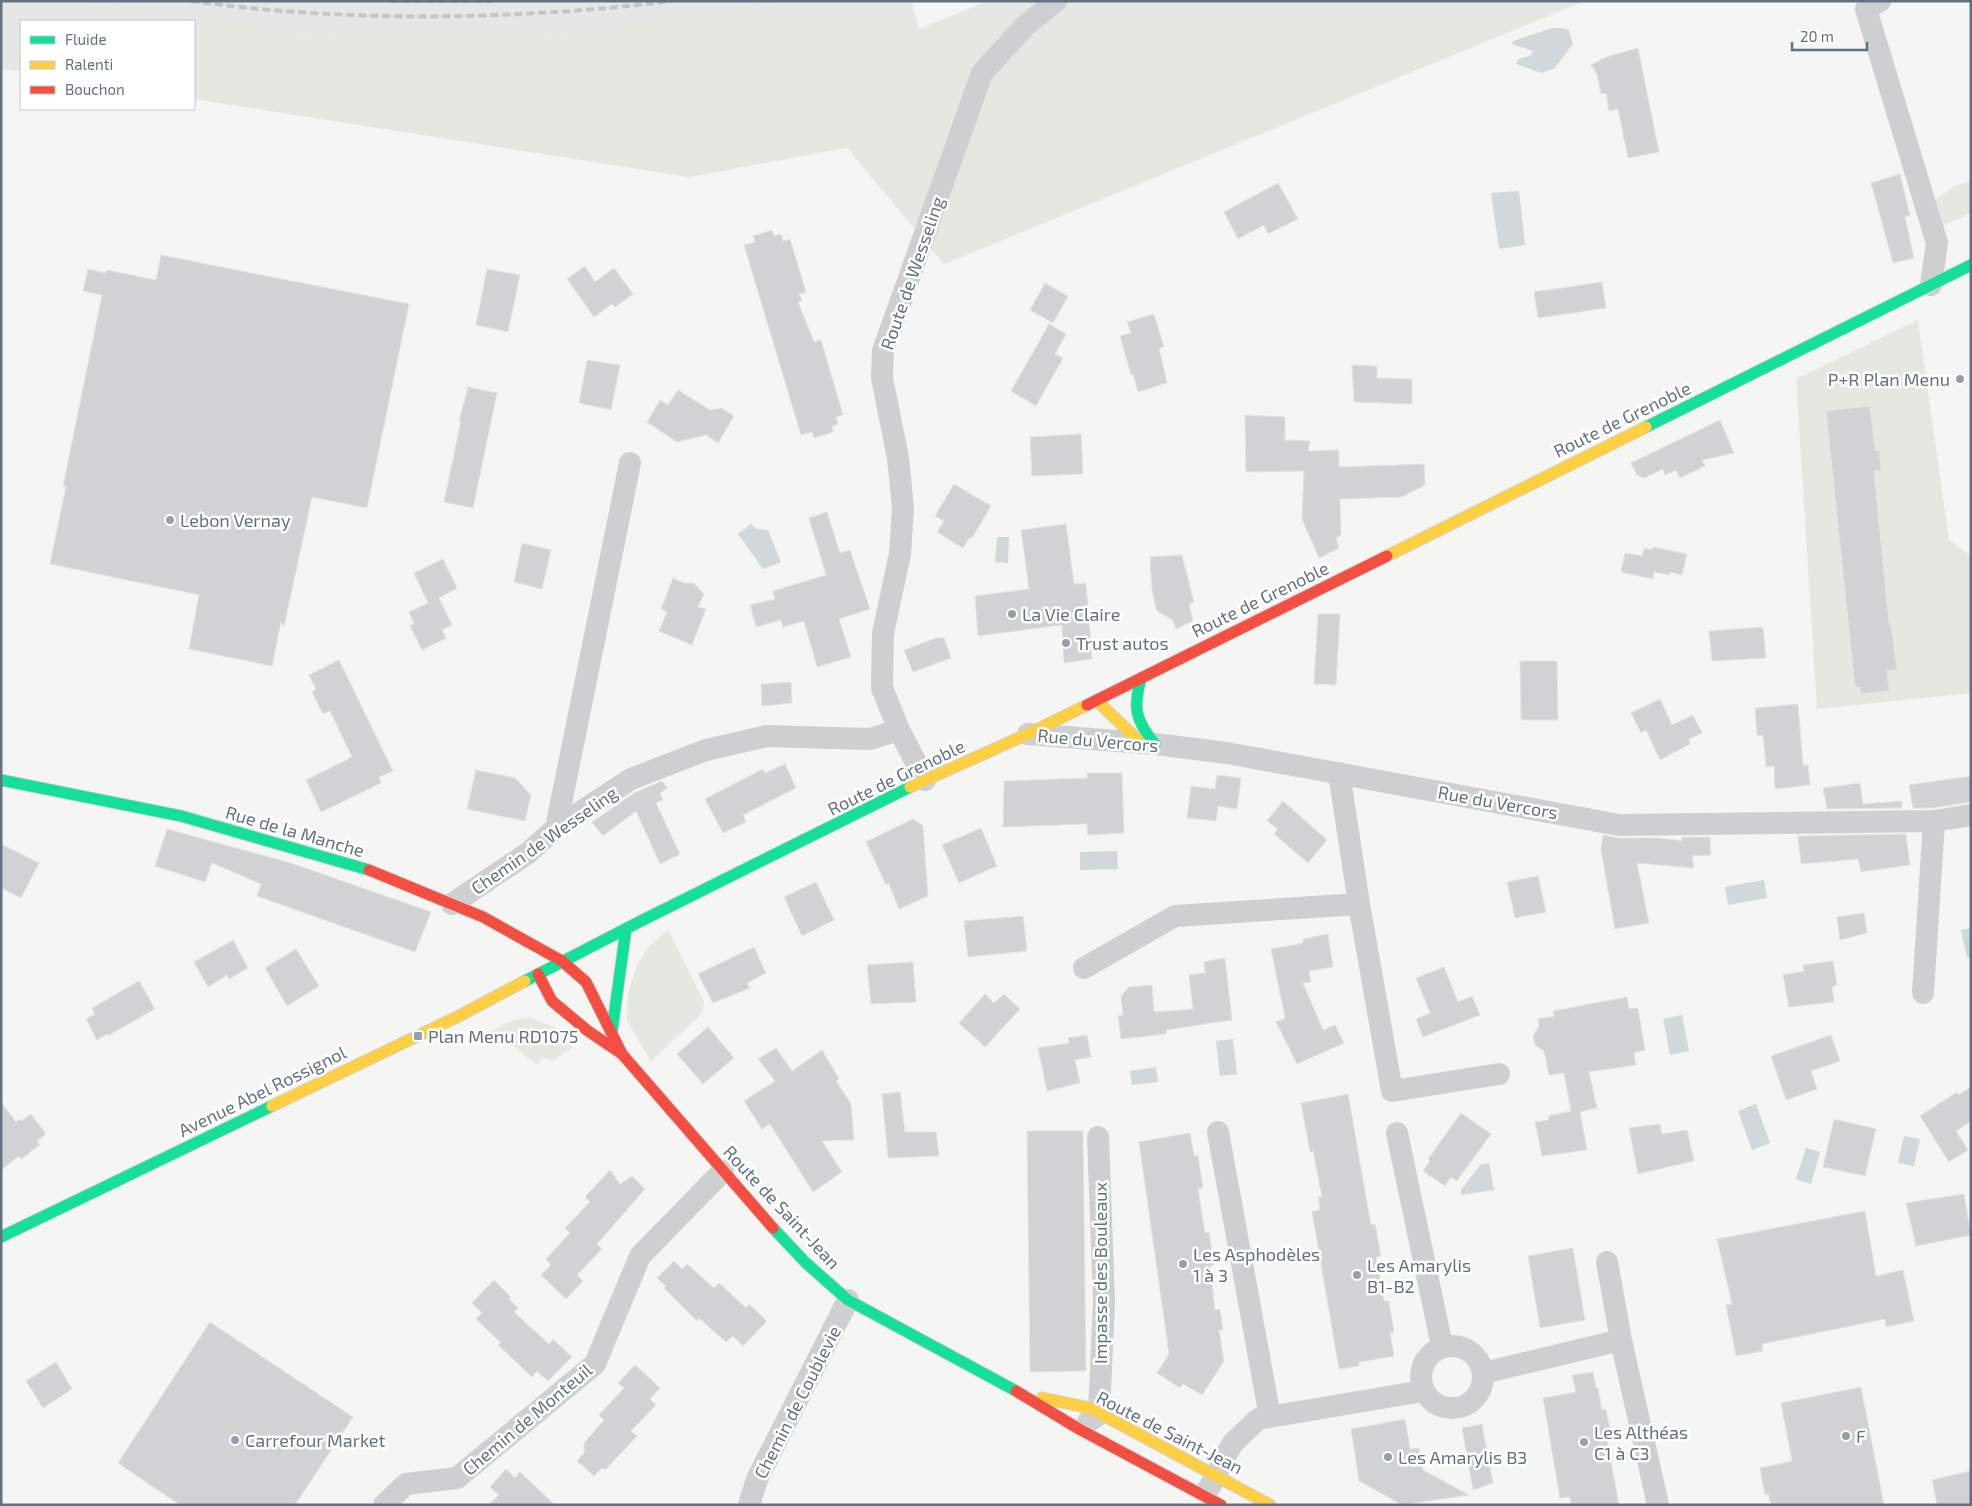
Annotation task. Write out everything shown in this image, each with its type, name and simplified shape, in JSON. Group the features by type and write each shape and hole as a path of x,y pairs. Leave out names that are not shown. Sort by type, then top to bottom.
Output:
{"main road":[{"name":"Route de Grenoble","path":"562,961 925,780 1028,734 1971,266"},
{"path":"1141,678 1135,700 1135,716 1148,744"},
{"path":"1096,700 1148,744"},
{"name":"Rue de la Manche","path":"1,780 181,816 363,868 483,917 562,961"},
{"path":"612,1030 626,929"},
{"name":"Avenue Abel Rossignol","path":"1,1237 449,1020 562,961"},
{"name":"Route de Saint-Jean","path":"562,961 586,982 612,1030 622,1054"},
{"name":"Route de Saint-Jean","path":"538,974 552,1001 588,1031 622,1054 723,1171 806,1263 848,1300 1021,1394 1208,1502"},
{"name":"Route de Saint-Jean","path":"1021,1394 1090,1408 1270,1505"}],"street":[{"name":"Route de Wesseling","path":"925,780 899,730 882,688 883,633 900,554 903,508 898,458 882,378 883,351 982,73 1025,26 1056,1"},
{"path":"1880,1 1866,9 1938,243 1930,286"},
{"path":"556,828 630,463"},
{"name":"Chemin de Wesseling","path":"452,904 528,853 556,828 631,779 706,750 767,736 870,739 899,730"},
{"name":"Rue du Vercors","path":"1028,734 1227,753 1619,825 1934,821 1971,815"},
{"path":"1339,773 1359,904 1392,1091 1499,1074"},
{"path":"1923,993 1934,821"},
{"path":"1084,968 1175,916 1359,904"},
{"path":"1218,1132 1270,1417"},
{"path":"1397,1133 1442,1346"},
{"name":"Impasse des Bouleaux","path":"1098,1137 1104,1301 1099,1414"},
{"name":"Chemin de Monteuil","path":"384,1505 406,1484 456,1478 595,1364 640,1256 723,1171"},
{"path":"1607,1262 1621,1340 1658,1505"},
{"name":"Chemin de Coublevie","path":"750,1505 757,1479 848,1300"},
{"path":"1483,1373 1621,1340"},
{"path":"1456,1345 1469,1350 1478,1360 1483,1373 1482,1386 1475,1398 1465,1405 1453,1408 1441,1406 1431,1400 1423,1391 1420,1377 1422,1364 1430,1353 1442,1346 1456,1345"},
{"path":"1208,1502 1222,1460 1233,1444 1258,1419 1423,1391"},
{"path":"1079,1429 1099,1414"}],"shaded area":[{"path":"1,1 69,1 288,32 460,38 576,32 696,18 790,1 911,1 919,29 984,1 1585,1 944,264 847,148 689,177 195,99 195,20 20,20 20,71 1,69"},
{"path":"69,1 790,1 696,18 576,32 460,38 288,32"},
{"path":"1552,28 1569,30 1573,44 1554,69 1541,73 1516,64 1518,59 1530,56 1533,51 1512,44 1513,41"},
{"path":"1971,182 1971,213 1935,229 1927,205 1955,186"},
{"path":"1519,191 1525,245 1499,249 1491,193"},
{"path":"1918,320 1949,540 1971,556 1971,693 1817,709 1796,379"},
{"path":"751,524 757,529 768,530 781,562 763,569 738,534"},
{"path":"997,537 1009,537 1008,563 995,562"},
{"path":"1117,851 1118,869 1080,870 1080,852"},
{"path":"1764,880 1767,898 1728,905 1725,887"},
{"path":"1971,928 1971,957 1967,958 1961,930"},
{"path":"668,930 704,1002 702,1013 651,1061 627,1021 628,993 637,965 649,946"},
{"path":"1682,1015 1689,1051 1670,1055 1663,1019"},
{"path":"532,1018 556,1028 572,1039 572,1048 552,1061 543,1058 537,1065 504,1038 493,1042 489,1033 515,1019"},
{"path":"1233,1039 1237,1074 1220,1076 1216,1041"},
{"path":"1156,1067 1158,1082 1132,1085 1130,1071"},
{"path":"1756,1104 1770,1143 1752,1150 1738,1111"},
{"path":"1904,1136 1920,1139 1914,1166 1898,1163"},
{"path":"1806,1148 1820,1152 1811,1184 1796,1179"},
{"path":"1489,1163 1494,1190 1461,1195 1461,1190 1481,1164"}],"building":[{"path":"1638,48 1659,152 1628,158 1618,109 1609,111 1606,93 1601,94 1597,74 1591,65 1606,57"},
{"path":"1900,174 1910,215 1905,217 1914,258 1893,263 1871,183"},
{"path":"1278,183 1298,219 1268,234 1264,225 1238,239 1224,212"},
{"path":"772,230 774,236 781,234 783,241 790,239 806,292 799,294 802,301 798,302 814,342 821,340 843,415 836,417 838,424 832,426 833,432 814,438 812,432 801,435 744,245 755,242 753,236"},
{"path":"161,255 409,304 367,508 312,497 284,627 281,622 272,666 189,649 199,595 50,564 66,486 63,486 102,295 83,291 88,269 106,273 107,270 156,280"},
{"path":"585,266 595,282 614,268 633,294 615,307 612,304 594,317 567,279"},
{"path":"487,269 520,275 508,332 476,325"},
{"path":"1602,282 1606,308 1538,318 1534,292"},
{"path":"1045,283 1068,296 1053,323 1030,310"},
{"path":"1154,314 1164,347 1159,348 1167,383 1138,392 1120,336 1131,333 1127,322"},
{"path":"1049,324 1066,334 1055,354 1063,358 1036,406 1011,391"},
{"path":"587,360 620,365 611,410 579,403"},
{"path":"1352,365 1377,366 1377,378 1412,379 1412,404 1354,402"},
{"path":"468,387 497,393 473,508 444,502 461,421 459,421"},
{"path":"678,390 710,410 721,408 734,416 718,443 706,435 677,442 647,422 660,400 668,405"},
{"path":"1870,406 1875,451 1879,450 1881,470 1874,471 1889,624 1891,624 1897,670 1887,671 1889,691 1861,694 1860,687 1855,687 1826,411"},
{"path":"1245,415 1285,417 1285,440 1310,441 1308,451 1339,450 1339,467 1424,464 1425,485 1402,497 1340,499 1341,535 1336,538 1339,548 1319,558 1302,519 1304,471 1246,472"},
{"path":"1720,420 1734,453 1702,460 1705,466 1680,478 1676,470 1665,475 1663,469 1644,478 1637,475 1631,463"},
{"path":"1081,434 1083,474 1032,476 1030,437"},
{"path":"954,484 991,506 972,538 970,537 963,548 937,532 944,521 935,516"},
{"path":"827,512 840,553 850,550 870,609 839,619 851,657 817,667 804,621 783,627 781,620 756,627 750,605 775,599 773,591 826,575 809,518"},
{"path":"1066,524 1074,584 1086,583 1092,659 1064,663 1062,625 978,636 975,596 1029,589 1021,530"},
{"path":"522,543 551,550 542,589 514,582"},
{"path":"1653,547 1687,554 1682,575 1670,572 1670,575 1654,572 1653,579 1621,572 1625,553 1642,556 1644,548 1652,550"},
{"path":"1182,555 1194,602 1189,604 1193,621 1176,629 1173,620 1157,611 1152,591 1150,557"},
{"path":"443,559 457,588 439,598 452,625 442,630 446,638 422,650 410,626 414,624 409,612 428,603 414,573"},
{"path":"673,578 684,583 694,583 704,594 698,607 706,609 692,645 659,631 667,612 661,609"},
{"path":"1318,614 1340,614 1336,685 1314,684"},
{"path":"1763,627 1766,658 1712,661 1709,631"},
{"path":"936,638 944,638 951,658 913,672 904,650"},
{"path":"339,660 393,771 379,777 381,783 321,812 306,780 352,757 330,711 323,714 312,692 316,689 309,675"},
{"path":"1520,661 1557,661 1558,720 1521,720"},
{"path":"791,682 792,703 762,706 761,684"},
{"path":"1660,699 1672,725 1693,715 1702,733 1689,739 1690,744 1660,760 1646,730 1641,733 1631,713"},
{"path":"1798,704 1803,765 1808,765 1810,785 1775,789 1774,766 1766,767 1763,735 1757,736 1755,708"},
{"path":"785,764 796,788 743,815 746,822 723,833 705,799 763,769 765,773"},
{"path":"476,770 515,778 531,795 525,821 467,809"},
{"path":"1087,773 1122,773 1124,833 1088,835 1087,824 1003,827 1004,781 1087,778"},
{"path":"1217,775 1241,778 1237,809 1218,806 1216,821 1187,818 1191,786 1215,789"},
{"path":"1971,776 1971,802 1933,808 1913,808 1909,785"},
{"path":"662,781 667,788 660,793 663,800 656,803 680,854 660,864 636,811 603,836 592,822 634,793"},
{"path":"1860,783 1863,804 1902,801 1902,808 1827,809 1823,788"},
{"path":"1283,801 1327,840 1308,863 1274,834 1278,829 1267,821"},
{"path":"913,819 923,826 928,896 899,909 889,884 886,885 866,842"},
{"path":"981,828 997,866 959,883 942,845"},
{"path":"167,829 291,863 431,912 415,952 257,896 261,884 212,863 205,882 155,866"},
{"path":"1906,834 1910,865 1861,872 1858,859 1801,864 1798,836"},
{"path":"1603,835 1619,838 1660,838 1682,841 1682,837 1710,837 1711,855 1692,856 1694,868 1637,863 1649,923 1615,929 1601,850"},
{"path":"1,844 39,863 21,898 1,888"},
{"path":"1538,876 1546,912 1515,918 1507,882"},
{"path":"816,882 834,920 802,936 784,897"},
{"path":"1864,913 1867,933 1840,940 1837,917"},
{"path":"1023,916 1027,951 968,957 964,921"},
{"path":"1328,934 1333,967 1309,971 1311,982 1303,983 1323,1030 1335,1025 1344,1043 1297,1064 1276,1022 1285,1018 1271,949 1303,943 1303,939"},
{"path":"233,940 248,968 229,979 227,975 208,987 194,962"},
{"path":"754,947 766,973 747,983 750,988 713,1003 698,974"},
{"path":"296,949 319,986 287,1006 265,968"},
{"path":"1225,958 1232,1020 1166,1030 1166,1034 1121,1039 1118,1016 1123,1015 1121,996 1129,987 1152,985 1154,1012 1193,1009 1189,975 1205,973 1204,962"},
{"path":"1833,961 1837,985 1832,987 1834,1002 1789,1007 1783,975 1804,971 1803,965"},
{"path":"913,962 916,1002 871,1004 867,965"},
{"path":"1444,967 1458,1002 1472,996 1480,1015 1423,1037 1416,1019 1430,1013 1416,978"},
{"path":"139,981 155,1009 97,1040 86,1019 95,1014 92,1008"},
{"path":"985,994 994,1003 1004,994 1020,1009 985,1047 959,1023"},
{"path":"1627,997 1629,1009 1638,1008 1645,1050 1634,1053 1636,1065 1589,1072 1597,1108 1580,1112 1587,1150 1542,1156 1535,1122 1549,1120 1548,1116 1571,1111 1564,1073 1549,1075 1544,1051 1535,1045 1533,1036 1539,1026 1538,1019 1554,1016 1553,1011"},
{"path":"708,1027 734,1058 703,1084 677,1054"},
{"path":"1087,1035 1091,1057 1075,1060 1080,1083 1047,1091 1038,1048 1069,1043 1068,1038"},
{"path":"1831,1035 1840,1061 1811,1071 1817,1089 1786,1100 1771,1056"},
{"path":"776,1048 792,1071 822,1050 839,1079 836,1081 851,1104 854,1140 822,1141 842,1172 813,1192 770,1124 762,1129 744,1101 775,1081 758,1059"},
{"path":"1971,1087 1971,1121 1956,1131 1968,1150 1949,1162 1920,1116 1957,1092 1958,1095"},
{"path":"900,1092 905,1132 936,1132 939,1156 888,1158 882,1094"},
{"path":"1348,1094 1371,1225 1375,1224 1381,1256 1376,1257 1384,1301 1389,1301 1394,1332 1390,1333 1394,1356 1359,1362 1359,1366 1339,1369 1312,1212 1320,1210 1318,1197 1322,1197 1313,1151 1310,1152 1301,1103"},
{"path":"1,1102 16,1122 31,1114 46,1134 37,1141 40,1145 21,1159 19,1156 1,1170"},
{"path":"1461,1113 1491,1134 1457,1181 1451,1177 1445,1186 1423,1171 1430,1161 1428,1159"},
{"path":"1834,1119 1876,1129 1865,1176 1823,1167"},
{"path":"1660,1124 1662,1134 1687,1130 1694,1161 1638,1174 1629,1128"},
{"path":"1027,1131 1083,1131 1086,1371 1030,1372"},
{"name":"Les Asphodèles 1 à 3","path":"1190,1133 1194,1156 1198,1155 1203,1188 1198,1189 1205,1233 1209,1232 1214,1265 1210,1266 1215,1310 1220,1309 1223,1330 1219,1330 1224,1361 1202,1395 1183,1384 1180,1388 1157,1373 1169,1354 1139,1142"},
{"path":"610,1170 620,1184 632,1176 645,1189 597,1244 602,1249 577,1275 583,1281 566,1299 541,1275 551,1265 546,1259 570,1233 565,1228 590,1202 585,1197"},
{"path":"1964,1194 1971,1235 1916,1246 1906,1203"},
{"path":"1865,1211 1876,1276 1903,1270 1914,1321 1886,1327 1885,1319 1762,1344 1763,1351 1736,1356 1726,1305 1732,1304 1717,1239"},
{"path":"1573,1248 1585,1320 1540,1328 1528,1256"},
{"path":"674,1261 682,1269 687,1264 714,1288 719,1283 746,1308 749,1304 767,1321 743,1346 733,1336 726,1342 699,1318 697,1321 664,1288 666,1286 657,1278"},
{"path":"494,1280 511,1297 509,1299 518,1308 514,1312 549,1344 553,1339 572,1357 548,1381 537,1371 532,1377 498,1345 501,1343 476,1319 482,1313 472,1303"},
{"name":"Carrefour Market","path":"210,1322 353,1417 295,1505 180,1505 118,1463"},
{"path":"56,1362 72,1389 43,1408 26,1381"},
{"path":"635,1365 660,1388 650,1399 656,1405 631,1431 637,1436 605,1470 602,1468 594,1476 577,1461 585,1452 584,1443 604,1420 599,1415 624,1388 618,1383"},
{"name":"Les Althéas C1 à C3","path":"1593,1372 1602,1410 1606,1409 1611,1433 1606,1434 1619,1505 1571,1505 1570,1497 1560,1498 1543,1398 1576,1392 1572,1375"},
{"path":"1861,1387 1884,1505 1771,1505 1768,1494 1765,1495 1760,1468 1792,1461 1781,1403"},
{"name":"Les Amarylis B3","path":"1405,1419 1410,1449 1419,1448 1423,1470 1469,1495 1402,1505 1359,1481 1351,1429"},
{"path":"1482,1424 1493,1483 1473,1490 1462,1428"},
{"path":"506,1469 515,1478 520,1472 555,1505 488,1505 499,1495 490,1487"},
{"path":"1971,1471 1971,1505 1937,1505 1932,1480"}],"railway":[{"path":"191,1 311,13 372,16 493,15 553,12 673,1"},
{"path":"390,1 493,1"}],"traffic: fast":[{"path":"1646,427 1971,265"},
{"path":"1141,678 1137,698 1138,713 1143,728 1155,744"},
{"path":"1,780 181,816 369,870"},
{"path":"525,981 910,787"},
{"path":"612,1031 626,929"},
{"path":"1,1237 272,1106"},
{"path":"773,1228 806,1263 848,1300 1016,1391"}],"traffic: slow":[{"path":"1387,556 1646,427"},
{"path":"1096,700 1141,743"},
{"path":"910,787 1028,734 1087,705"},
{"path":"272,1106 457,1017 525,981"},
{"path":"1042,1398 1090,1408 1270,1505"}],"traffic: jam":[{"path":"1087,705 1387,556"},
{"path":"369,870 483,917 562,961 586,982 622,1054"},
{"path":"538,974 552,1001 588,1031 622,1054 773,1228"},
{"path":"1016,1391 1079,1429 1221,1505"}],"place":[{"name":"P+R Plan Menu","path":"1960,379"},
{"name":"Lebon Vernay","path":"170,520"},
{"name":"La Vie Claire","path":"1012,614"},
{"name":"Trust autos","path":"1066,643"},
{"name":"Plan Menu RD1075","path":"418,1036"},
{"name":"Les Asphodèles 1 à 3","path":"1183,1264"},
{"name":"Les Amarylis B1-B2","path":"1357,1275"},
{"name":"F","path":"1846,1436"},
{"name":"Carrefour Market","path":"235,1440"},
{"name":"Les Althéas C1 à C3","path":"1584,1442"},
{"name":"Les Amarylis B3","path":"1388,1457"}]}
